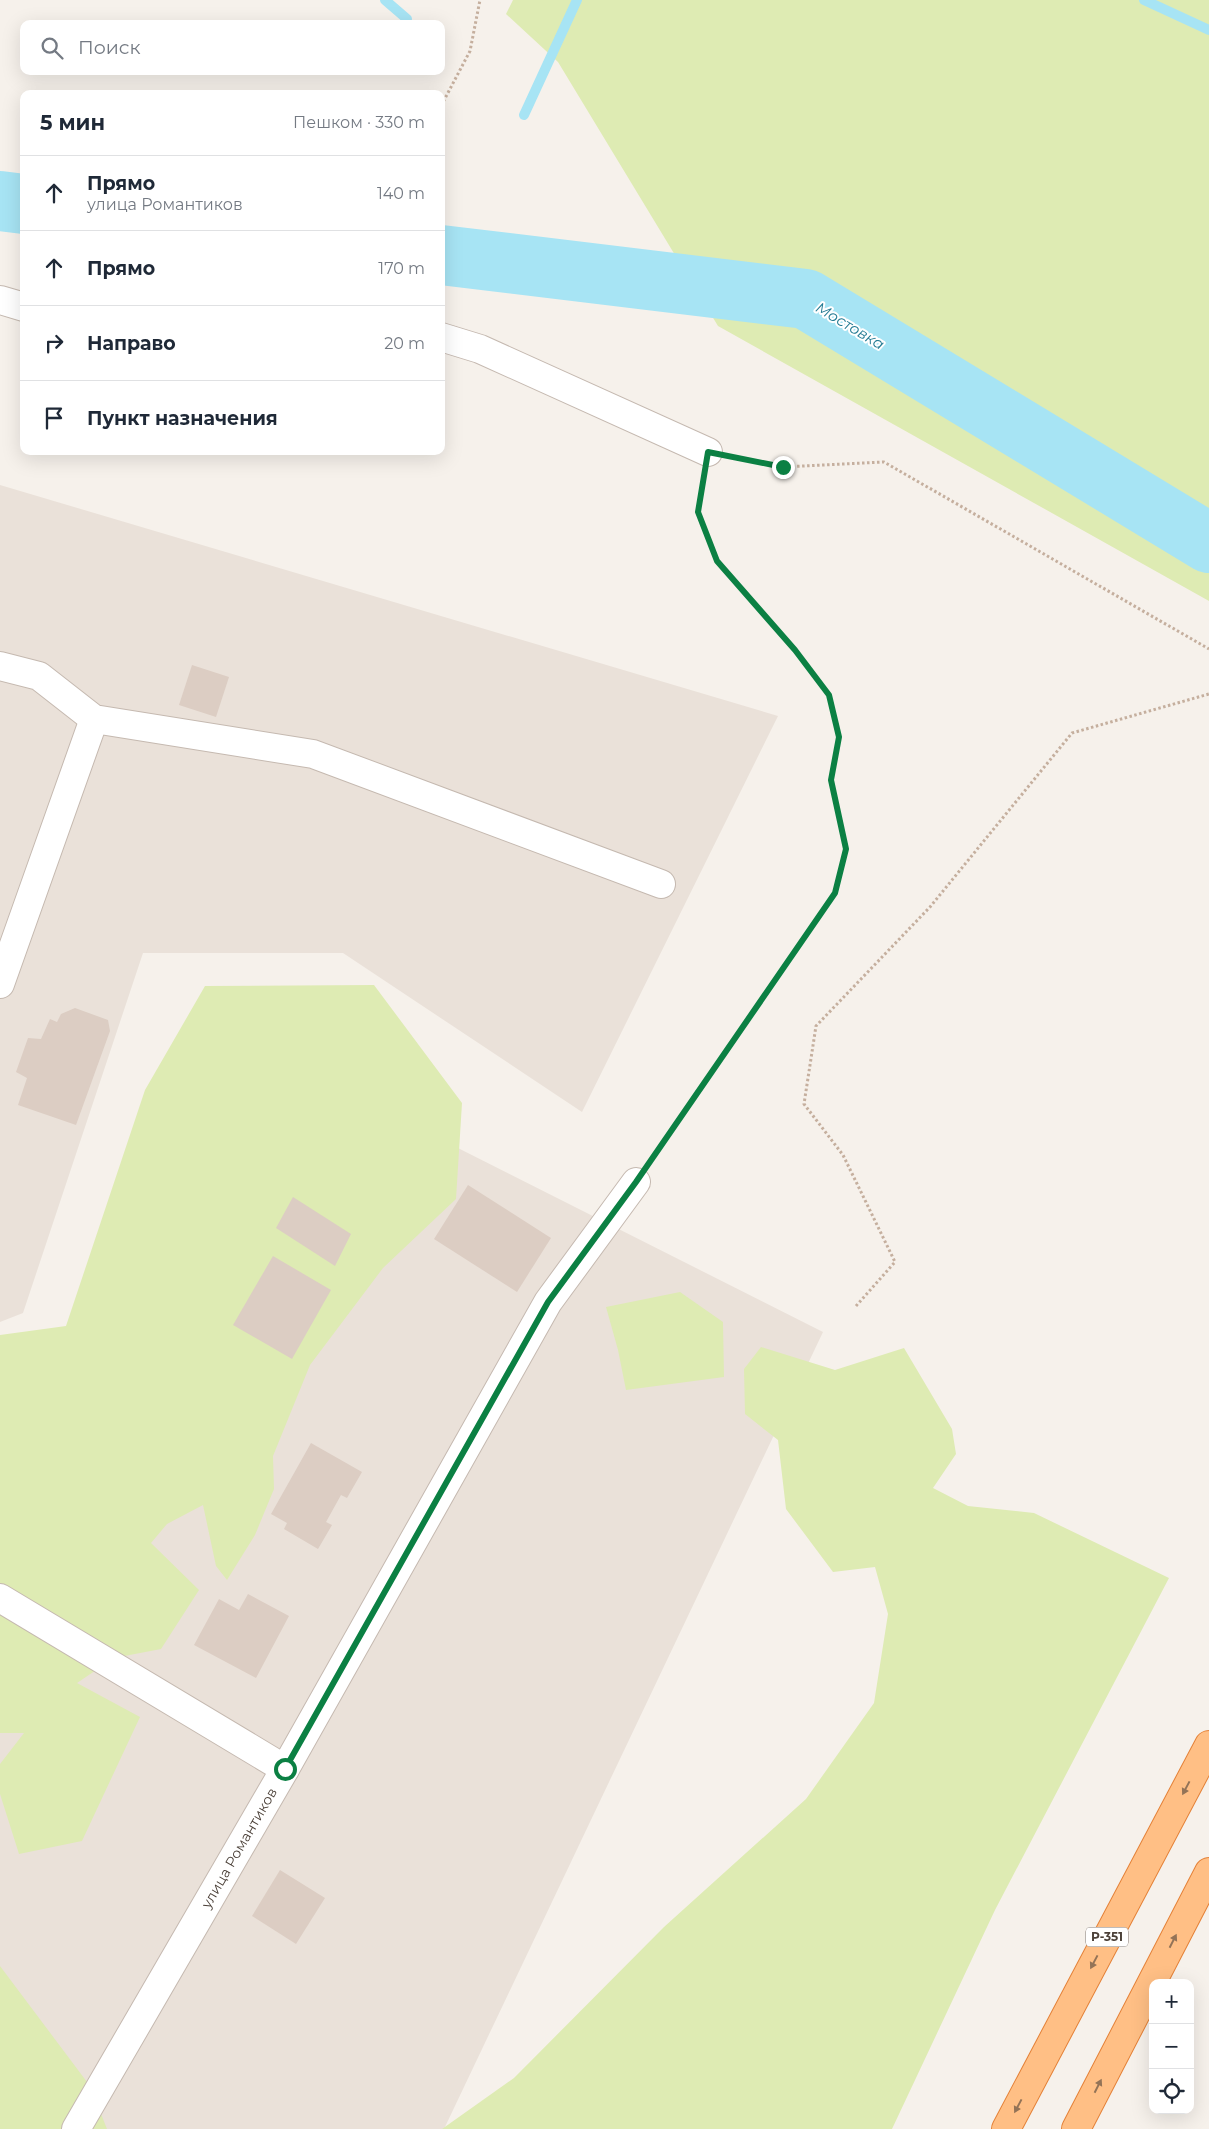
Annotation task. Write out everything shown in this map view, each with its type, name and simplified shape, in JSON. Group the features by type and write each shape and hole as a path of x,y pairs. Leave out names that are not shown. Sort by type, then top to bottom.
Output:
{"highway":[{"name":"Р-351","path":"1006,2129 1209,1745"},
{"path":"1076,2129 1209,1872"}],"street":[{"path":"0,300 20,306"},
{"path":"445,338 480,349 708,452"},
{"path":"0,666 39,676 94,719 313,754 661,884"},
{"path":"0,984 94,719"},
{"name":"улица Романтиков","path":"76,2129 285,1769 548,1302 636,1182"},
{"path":"0,1598 285,1769"}],"path":[{"path":"445,98 470,51 480,0"},
{"path":"636,1182 835,893 846,849 831,780 839,737 829,695 795,650 717,561 698,512 708,452 783,467 884,462 1209,649"},
{"path":"856,1306 895,1262 842,1154 804,1104 816,1026 930,907 1072,733 1209,694"}],"shaded area":[{"path":"0,485 778,716 582,1112 343,953 143,953 23,1313 0,1322"},
{"path":"190,1013 823,1332 444,2129 0,2129 0,1378 68,1356"}],"green space":[{"path":"513,0 1209,0 1209,601 718,326 558,62 506,14"},
{"path":"374,985 462,1103 456,1199 383,1268 310,1365 273,1456 274,1489 255,1535 227,1580 216,1566 203,1505 167,1524 151,1543 199,1590 161,1649 114,1658 77,1683 140,1717 82,1841 19,1854 0,1794 0,1764 24,1733 0,1733 0,1335 66,1326 145,1090 205,986"},
{"path":"680,1292 723,1322 724,1377 626,1390 618,1350 606,1307"},
{"path":"761,1347 835,1370 904,1348 952,1429 956,1454 933,1488 968,1506 1034,1513 1169,1578 995,1910 892,2129 442,2129 514,2078 664,1927 806,1799 874,1703 888,1614 875,1567 833,1572 786,1509 778,1440 745,1414 744,1369"},
{"path":"0,1966 90,2086 107,2129 0,2129"}],"building":[{"path":"192,665 229,677 216,717 179,705"},
{"path":"75,1008 108,1020 110,1031 76,1125 18,1105 27,1078 16,1072 28,1038 41,1039 50,1019 57,1022 61,1014"},
{"path":"468,1185 551,1238 517,1292 434,1239"},
{"path":"293,1197 351,1234 335,1266 276,1228"},
{"path":"273,1256 331,1290 292,1359 233,1325"},
{"path":"311,1443 362,1472 347,1498 341,1495 326,1522 332,1525 318,1549 284,1529 287,1523 271,1514"},
{"path":"248,1594 289,1616 256,1678 194,1645 219,1599 239,1610"},
{"path":"280,1870 325,1898 296,1944 252,1916"}],"waterway":[{"path":"385,0 407,19"},
{"path":"524,115 577,0"},
{"path":"1144,0 1209,30"},
{"name":"Мостовка","path":"0,201 20,204"},
{"name":"Мостовка","path":"445,255 806,299 1209,543"}],"route":[{"path":"285,1769 548,1302 636,1182 835,893 846,849 831,780 839,737 829,695 795,650 717,561 698,512 708,452 783,467"}]}
